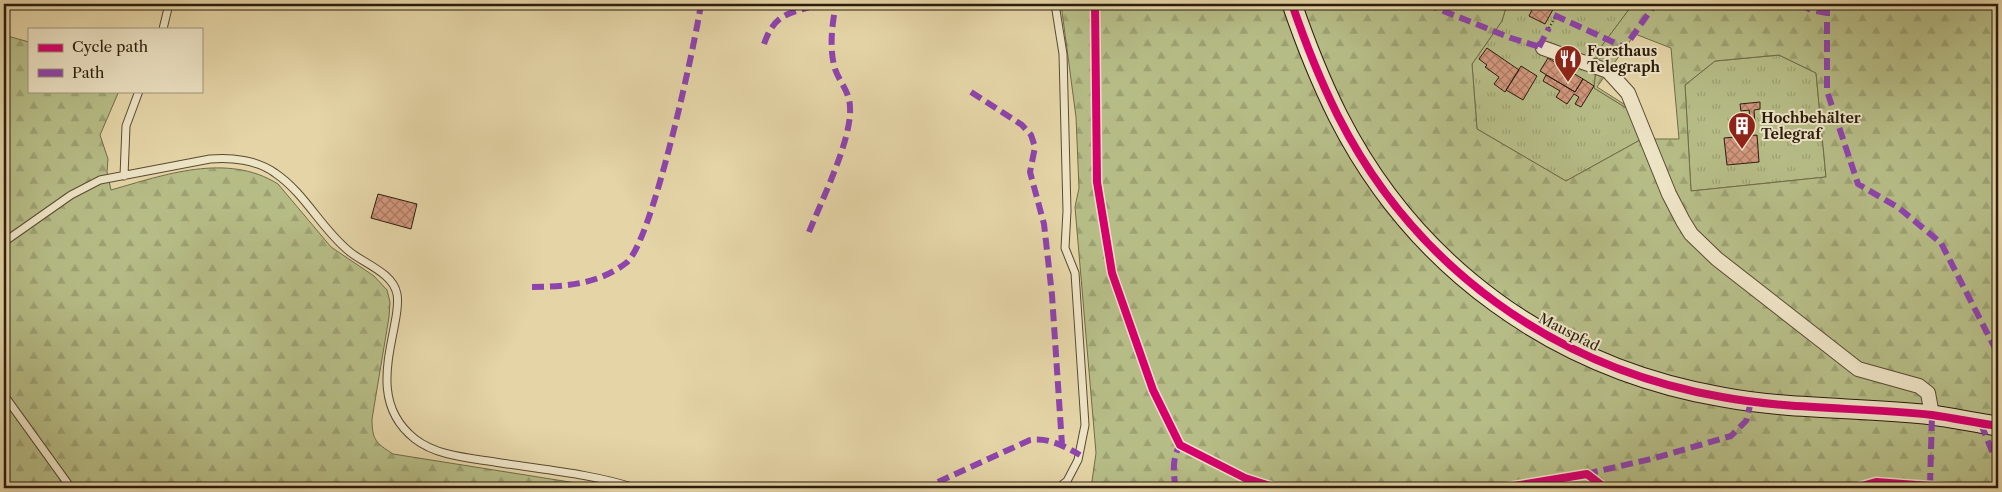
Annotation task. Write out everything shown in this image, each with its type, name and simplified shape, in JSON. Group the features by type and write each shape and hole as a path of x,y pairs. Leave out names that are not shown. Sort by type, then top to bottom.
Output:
{"street":[{"name":"Mauspfad","path":"1292,4 1320,78 1338,117 1370,172 1391,200 1456,272 1536,331 1564,346 1633,375 1682,390 1751,402 1932,415 1998,426"},
{"path":"1543,48 1608,71 1628,93 1669,194 1683,221 1691,234 1716,259 1858,369 1919,386 1928,393 1932,415"}],"lane":[{"path":"163,28 169,4"},
{"path":"1055,4 1063,54 1067,211 1066,248 1075,273 1085,425 1078,460 1067,481 1058,488"},
{"path":"124,176 126,126 139,92"},
{"path":"4,242 71,195 100,180 189,162 224,158 258,164 275,172 301,194 330,233 350,252 392,282 397,294 397,310 386,366 386,384 391,405 400,424 416,440 435,450 462,457 586,476 635,488"},
{"path":"4,395 71,488"}],"path":[{"path":"1550,28 1556,16"}],"green space":[{"path":"1061,4 1507,4 1502,21 1472,64 1477,129 1566,181 1640,140 1628,109 1594,88 1598,51 1633,4 1998,4 1998,488 1091,488 1096,453 1075,207 1079,188 1076,117","holes":["1635,34 1671,48 1679,139 1648,139 1638,113 1597,87","1779,55 1816,73 1826,177 1691,191 1685,85 1715,61"]},
{"name":"Forsthaus Telegraph","path":"1507,4 1633,4 1598,51 1594,88 1628,109 1640,140 1566,181 1477,129 1472,64 1502,21"},
{"path":"4,35 28,42 28,92 119,92 100,135 108,159 107,172 111,190 152,178 195,169 238,169 258,174 278,184 331,247 374,276 387,290 390,302 389,317 372,419 374,436 379,444 393,454 576,483 576,488 4,488"},
{"path":"1779,55 1816,73 1826,177 1691,191 1685,85 1715,61"}],"building":[{"path":"1535,4 1556,4 1545,24 1529,16"},
{"path":"1487,48 1519,70 1505,92 1494,84 1499,77 1485,67 1487,65 1479,59"},
{"path":"1548,58 1583,79 1575,92 1540,71"},
{"path":"1521,66 1537,76 1523,100 1506,90"},
{"path":"1546,75 1575,92 1583,79 1594,86 1581,107 1575,104 1579,97 1574,94 1567,104 1556,97 1560,91 1543,81"},
{"path":"1760,102 1760,109 1754,110 1755,123 1751,123 1749,110 1741,111 1740,104"},
{"name":"Hochbehälter Telegraf","path":"1757,135 1759,162 1727,165 1724,138"},
{"path":"378,194 417,204 411,229 371,218"}],"marked path":[{"path":"532,287 569,285 605,276 626,263 636,248 648,220 660,183 681,99 701,4"},
{"path":"764,44 768,34 779,20 792,13 819,4"},
{"path":"809,232 835,170 849,121 850,102 835,69 832,53 832,28 836,4"},
{"path":"1426,4 1511,38 1543,48"},
{"path":"1620,54 1655,4"},
{"path":"1800,4 1811,10 1827,13"},
{"path":"1827,4 1827,91 1858,184 1899,208 1941,243 1998,354"},
{"path":"1554,15 1624,47"},
{"path":"1539,47 1549,28"},
{"path":"971,92 1022,125 1031,135 1035,147 1030,172 1044,224 1052,295 1062,445"},
{"path":"1586,474 1655,458 1731,436 1746,421 1751,402"},
{"path":"1930,485 1932,415"},
{"path":"1981,424 1998,466"},
{"path":"938,482 1030,440 1050,441 1080,455"},
{"path":"1176,488 1174,466 1177,450 1180,445"}],"cycle path":[{"path":"1095,4 1097,182 1112,273 1153,390 1180,445 1245,478 1276,488"},
{"path":"1292,4 1313,61 1338,116 1370,171 1407,220 1449,264 1496,303 1547,335 1602,362 1661,383 1722,397 1774,404 1932,415 1998,426"},
{"path":"1502,488 1587,474 1605,488"},
{"path":"1855,488 1876,482 1957,488"}],"place":[{"name":"Forsthaus Telegraph","path":"1568,83"},
{"name":"Hochbehälter Telegraf","path":"1742,150"}]}
